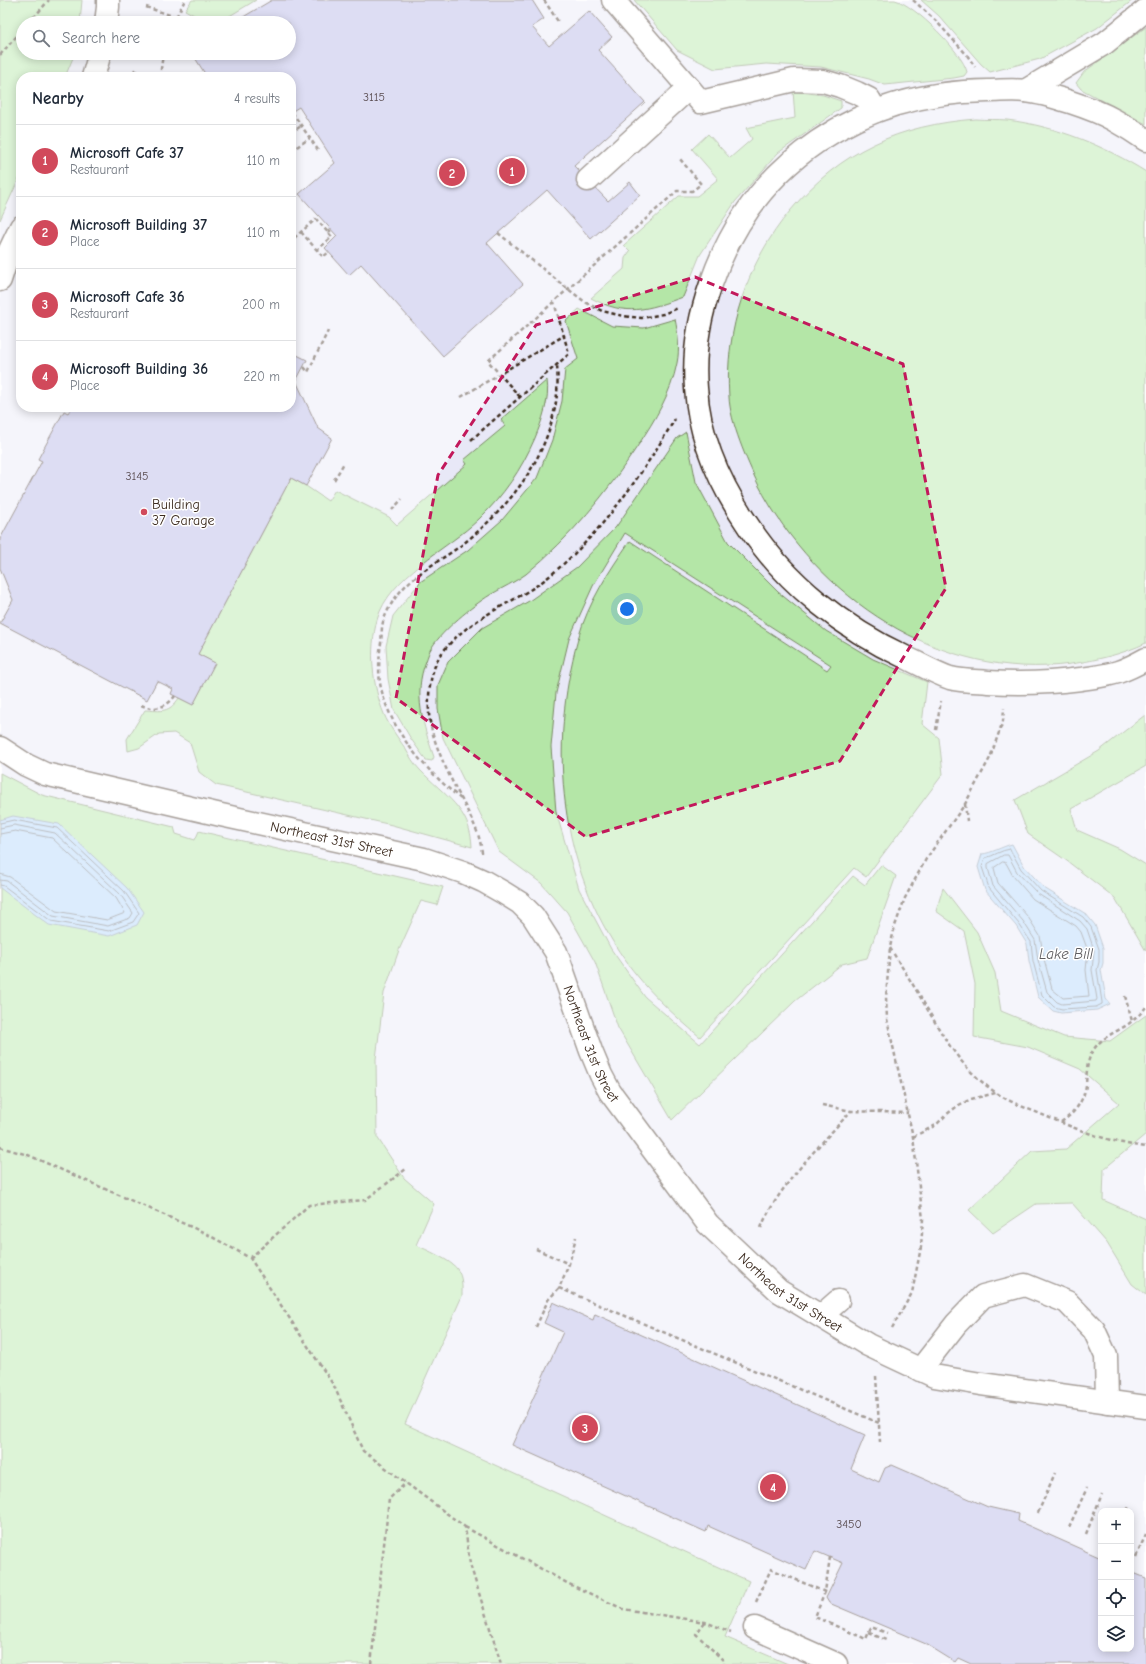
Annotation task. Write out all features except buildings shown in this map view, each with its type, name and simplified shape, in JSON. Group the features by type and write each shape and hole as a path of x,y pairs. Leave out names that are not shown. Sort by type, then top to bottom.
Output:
{"street":[{"path":"107,16 108,0"},
{"path":"613,0 701,102 794,80 823,81 840,86 869,99 876,111"},
{"path":"1025,91 1105,43 1146,10"},
{"path":"94,72 98,60"},
{"path":"588,180 689,88"},
{"path":"1146,140 1112,118 1063,101 1025,91 961,91 933,95 905,101 876,111 832,131 806,150 761,192 740,222 719,260 704,303 697,339 695,370 697,404 703,432 723,483 752,532 771,558 790,577 843,621 889,650 951,678 1006,683 1054,683 1116,673 1146,659"},
{"path":"0,280 15,255"},
{"name":"Northeast 31st Street","path":"0,748 26,765 45,774 221,815 391,851 440,864 483,881 520,903 533,916 556,952 591,1052 601,1075 615,1098 708,1224 779,1291 868,1345 934,1376 1146,1407"},
{"path":"920,1370 956,1324 983,1296 1025,1285 1067,1302 1094,1330 1106,1356 1108,1402"},
{"path":"821,1316 838,1302"},
{"path":"755,1628 836,1664"}],"path":[{"path":"35,16 49,0"},
{"path":"146,7 176,16 185,0"},
{"path":"544,0 559,23"},
{"path":"913,0 936,21 967,55 990,91"},
{"path":"0,55 16,37"},
{"path":"161,72 162,60"},
{"path":"296,118 318,150"},
{"path":"296,130 301,126"},
{"path":"296,148 310,138"},
{"path":"520,397 488,361 677,191 692,191 701,184 680,159"},
{"path":"296,236 316,219 332,237 317,250"},
{"path":"328,233 331,230"},
{"path":"301,232 324,257 329,252"},
{"path":"498,233 585,302 602,311 623,316 642,318 663,314 683,306 704,303"},
{"path":"471,440 569,354 554,302"},
{"path":"304,367 308,372 328,332"},
{"path":"461,397 564,335"},
{"path":"462,800 430,772 404,738 390,714 381,688 380,652 384,620 398,594 418,574 436,563 478,532 498,514 519,488 538,456 554,412 558,385 557,364"},
{"path":"482,858 481,840 438,751 429,715 429,690 433,671 442,653 462,632 492,611 523,594 551,575 571,556 621,502 640,476 675,418 689,405 697,404"},
{"path":"334,480 344,463"},
{"path":"392,510 402,499"},
{"path":"892,1328 912,1293 921,1247 923,1219 913,1137 887,1019 886,997 890,947 895,926 905,898 922,865 965,804 990,758 1003,721 1006,683"},
{"path":"140,705 155,708 164,707 170,703 175,696"},
{"path":"965,804 967,821"},
{"path":"890,947 951,1050 964,1066 979,1080 996,1093 1018,1105 1075,1129 1110,1140 1146,1147"},
{"path":"1125,996 1132,1022"},
{"path":"1061,1122 1069,1117 1081,1102 1086,1086 1085,1073 1088,1061 1094,1050 1107,1036 1132,1022 1146,1007"},
{"path":"913,1137 936,1125 947,1114 971,1099 996,1093"},
{"path":"822,1105 851,1111 908,1113"},
{"path":"761,1228 767,1213 796,1174 851,1111"},
{"path":"0,1147 28,1155 191,1226 250,1258 334,1386 363,1451 465,1527 567,1582 623,1609 705,1622 732,1633"},
{"path":"250,1258 309,1205 365,1200 406,1169"},
{"path":"536,1327 548,1300 559,1288 569,1264 576,1237"},
{"path":"536,1248 569,1264"},
{"path":"559,1288 879,1423"},
{"path":"876,1375 880,1442"},
{"path":"1038,1513 1055,1473"},
{"path":"370,1664 389,1499 406,1483"},
{"path":"1069,1527 1087,1488"},
{"path":"1086,1534 1102,1494"},
{"path":"465,1527 470,1564 500,1664"},
{"path":"1136,1556 1146,1534"},
{"path":"830,1558 825,1592 815,1617 866,1639 871,1627 886,1633"},
{"path":"757,1599 771,1569 825,1592"},
{"path":"705,1622 696,1634 723,1660 724,1664"},
{"path":"869,1633 886,1640"}],"highlighted area":[{"path":"695,277 903,364 946,588 840,761 586,837 396,698 438,475 536,325"}],"shaded area":[{"path":"0,0 1146,0 1146,1664 0,1664"}],"green space":[{"path":"0,0 82,0 81,16 16,16 16,60 72,60 67,72 16,72 16,185 0,220"},
{"path":"192,0 256,0 230,16 195,16 185,10"},
{"path":"634,0 895,0 904,4 926,20 948,42 964,64 967,72 964,76 954,78 885,85 869,79 821,67 766,64 715,69 677,50"},
{"path":"921,0 1133,0 1097,28 1040,59 990,72 981,64 939,16"},
{"path":"1146,27 1146,124 1081,89 1076,83 1084,72"},
{"path":"793,91 823,95 841,101 841,108 778,153 735,202 700,255 683,297 637,310 615,308 591,298 624,269 625,258 630,251 624,245 679,196 697,196 718,179 692,149 708,134 730,158 752,139 746,128 795,118"},
{"path":"976,119 1007,120 1062,132 1080,138 1114,154 1146,172 1146,643 1119,653 1071,664 1023,666 975,659 930,645 888,623 848,595 813,562 783,525 758,484 744,453 732,418 730,407 728,372 735,322 742,298 751,274 762,252 790,211 809,190 830,172 873,144 922,127"},
{"path":"579,309 612,326 644,328 675,319 678,335 678,352 677,363 671,385 656,416 627,462 601,497 573,530 526,574 475,605 450,626 437,640 429,652 422,673 420,685 423,721 434,757 432,761 426,760 411,739 394,710 388,679 386,646 393,616 420,582 468,550 502,520 537,478 552,440 562,401 565,369 578,359 566,321"},
{"path":"547,380 548,387 545,410 530,450 511,482 479,519 421,564 394,590 384,604 377,620 373,643 374,679 384,714 416,765 447,795 467,822 472,847 392,825 216,785 199,772 190,743 174,733 159,734 139,748 128,751 127,739 145,710 156,711 168,709 179,698 193,705 215,663 198,654 291,478 328,501 335,490 389,517 397,525 467,464 464,460 505,426 501,420"},
{"path":"686,432 696,482 728,542 778,592 826,631 873,659 927,682 922,724 939,738 943,774 866,877 854,868 700,1037 660,1001 625,960 603,924 586,886 573,846 566,805 562,764 563,722 569,680 582,626 593,600 614,564 630,541 827,670 831,665 625,533 593,586 569,639 556,693 551,747 556,812 579,889 611,949 645,997 700,1044 853,876 865,885 881,865 896,876 867,958 842,964 795,1001 672,1120 618,1028 595,962 567,912 541,883 499,852 443,738 438,709 438,685 448,662 482,628 529,601 577,567 616,527 677,438"},
{"path":"1145,715 1146,766 1071,809 1077,830 1120,849 1146,865 1146,951 1115,898 1067,861 1028,834 1015,800 1099,751"},
{"path":"0,773 42,795 174,827 176,834 195,840 199,831 443,887 437,905 421,901 399,950 384,993 376,1059 377,1137 404,1178 434,1204 416,1245 450,1262 459,1272 462,1282 462,1296 405,1424 749,1581 725,1637 788,1664 0,1664"},
{"path":"943,888 977,932 995,973 1001,1011 1064,1037 1110,1041 1146,1015 1146,1134 1104,1169 1103,1200 1146,1219 1146,1295 1132,1284 1107,1243 1072,1203 1036,1204 993,1233 969,1210 1032,1151 1066,1149 1119,1103 1080,1069 1028,1047 974,1037 975,984 964,931 936,911"}],"water":[{"path":"13,816 59,824 127,888 144,912 137,925 109,936 49,925 0,888 0,820"},
{"name":"Lake Bill","path":"1012,844 1024,866 1044,888 1086,914 1095,925 1103,948 1103,963 1101,970 1106,999 1110,1004 1097,1010 1061,1013 1053,1011 1038,997 1029,961 1027,944 1016,926 985,890 978,867 982,854"}],"place":[{"name":"Microsoft Cafe 37","path":"512,171"},
{"name":"Microsoft Building 37","path":"452,173"},
{"name":"Building 37 Garage","path":"144,512"},
{"name":"Microsoft Cafe 36","path":"585,1428"},
{"name":"Microsoft Building 36","path":"773,1487"}]}
